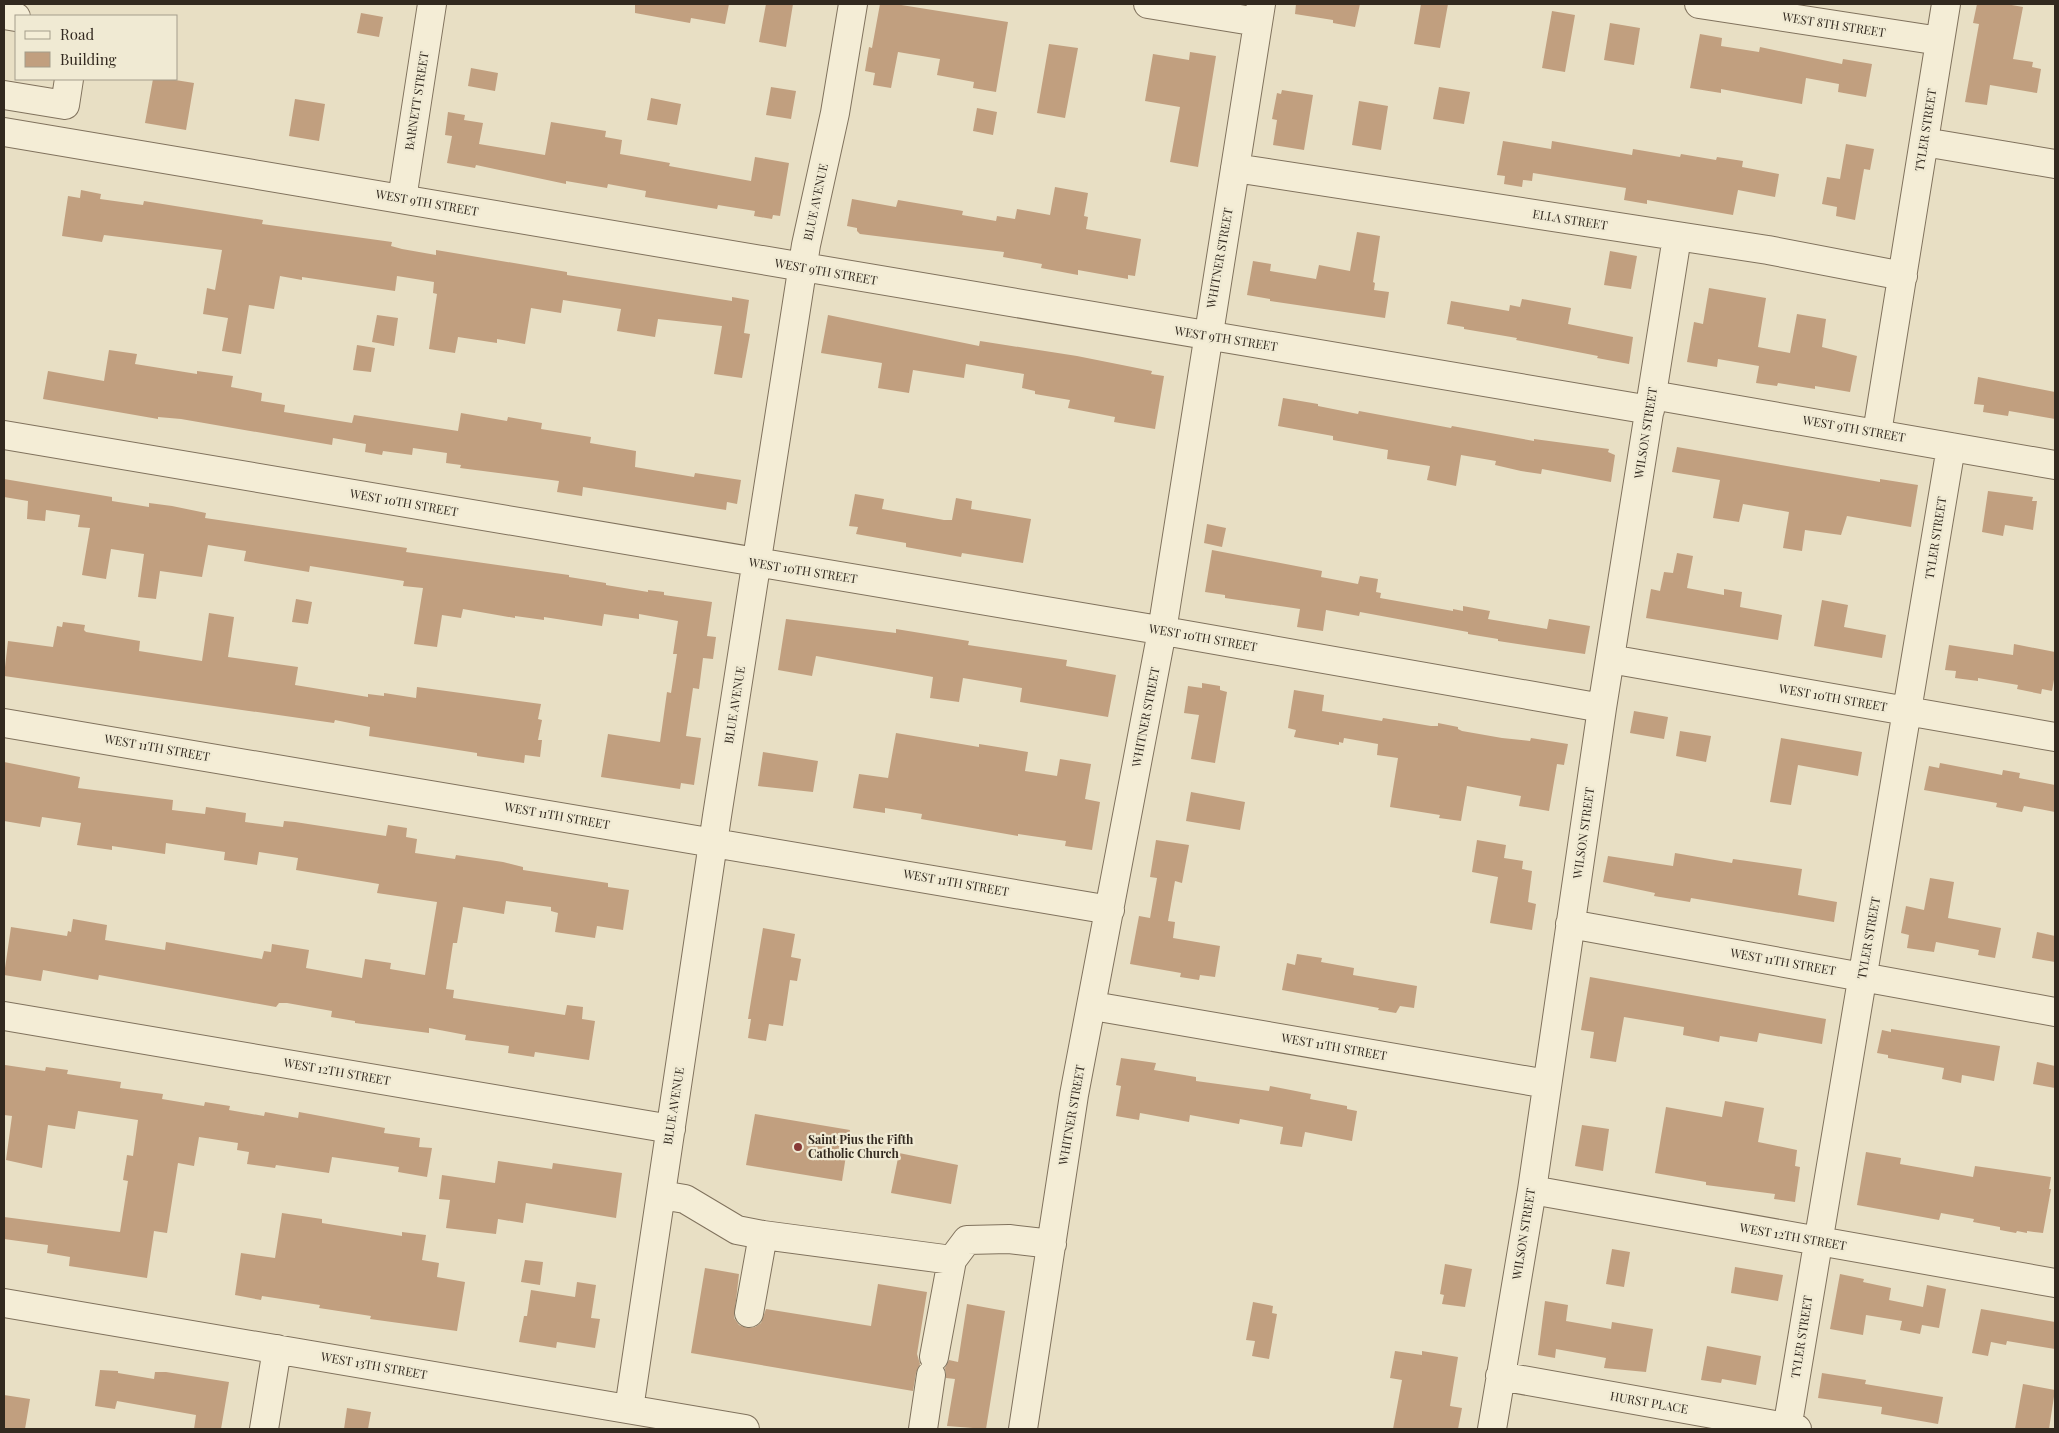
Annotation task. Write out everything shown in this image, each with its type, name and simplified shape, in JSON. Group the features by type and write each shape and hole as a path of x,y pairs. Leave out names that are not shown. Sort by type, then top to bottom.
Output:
{"street":[{"name":"BARNETT STREET","path":"402,199 432,4"},
{"name":"BLUE AVENUE","path":"629,1409 713,842 804,268 853,4"},
{"path":"1148,4 1259,13"},
{"name":"WEST 8TH STREET","path":"1700,4 1940,41"},
{"name":"TYLER STREET","path":"1877,433 1946,4"},
{"name":"WHITNER STREET","path":"1023,1429 1074,1095 1093,1006 1162,631 1259,13"},
{"path":"4,95 65,105 68,80"},
{"path":"14,134 31,100"},
{"name":"WEST 9TH STREET","path":"14,134 1207,336 1651,402 1877,433 2055,465"},
{"path":"1924,142 2055,164"},
{"name":"ELLA STREET","path":"1235,168 1768,250 1903,276"},
{"name":"WILSON STREET","path":"1492,1429 1532,1190 1602,708 1677,237"},
{"name":"WEST 10TH STREET","path":"4,435 1162,631 1602,708"},
{"name":"TYLER STREET","path":"1791,1429 1817,1241 1908,711 1951,446"},
{"name":"WEST 10TH STREET","path":"1610,659 2055,737"},
{"name":"WEST 11TH STREET","path":"4,722 1110,910"},
{"name":"WEST 11TH STREET","path":"1570,924 2055,1012"},
{"name":"WEST 11TH STREET","path":"1093,1006 1546,1084"},
{"name":"WEST 12TH STREET","path":"4,1016 671,1129"},
{"name":"WEST 12TH STREET","path":"1532,1190 2055,1283"},
{"path":"661,1195 686,1199 737,1230 952,1260"},
{"path":"749,1313 763,1235"},
{"path":"923,1429 932,1366 952,1260 967,1240 1009,1239 1052,1244"},
{"name":"WEST 13TH STREET","path":"4,1303 745,1429"},
{"path":"264,1429 277,1349"},
{"name":"HURST PLACE","path":"1500,1376 1791,1429"}],"building":[{"path":"635,4 729,4 725,24 691,18 690,23 635,13"},
{"path":"766,4 793,4 786,47 759,42"},
{"path":"880,4 895,4 1008,22 996,92 973,88 974,82 937,75 940,59 898,52 891,88 873,85 875,73 865,71 869,47 872,48"},
{"path":"1296,4 1360,4 1355,27 1333,23 1333,20 1295,14"},
{"path":"1421,4 1448,4 1440,48 1414,44"},
{"path":"1977,4 2006,4 2023,7 2013,59 2033,62 2032,67 2041,69 2037,93 1990,85 1987,105 1965,102 1979,24 1973,23"},
{"path":"1552,11 1575,15 1565,72 1542,68"},
{"path":"361,13 383,17 379,37 357,33"},
{"path":"1610,23 1640,28 1634,65 1604,60"},
{"path":"1700,34 1722,38 1721,46 1759,52 1760,47 1842,64 1843,59 1872,64 1866,97 1838,92 1839,84 1806,78 1802,104 1721,89 1721,93 1690,88"},
{"path":"1049,44 1078,48 1065,118 1037,113"},
{"path":"1190,52 1216,56 1198,167 1170,162 1180,107 1145,101 1153,54 1189,60"},
{"path":"471,68 498,73 495,91 468,86"},
{"path":"153,80 175,80 194,83 186,130 145,123"},
{"path":"771,87 796,91 791,119 766,115"},
{"path":"1439,87 1470,92 1464,124 1433,119"},
{"path":"1282,90 1313,95 1304,150 1273,145 1277,120 1272,119 1277,93 1281,94"},
{"path":"651,98 681,104 677,125 647,120"},
{"path":"295,99 325,104 319,141 289,136"},
{"path":"1359,101 1388,106 1381,150 1352,145"},
{"path":"977,108 997,112 993,135 973,131"},
{"path":"448,112 465,115 464,120 483,123 479,144 545,155 551,122 606,131 605,137 622,140 620,154 670,163 669,166 751,181 755,157 789,163 780,216 773,215 772,219 754,216 755,211 718,205 717,209 645,197 646,191 608,184 607,188 566,181 566,184 476,165 475,168 447,163 452,136 445,135"},
{"path":"1503,141 1551,149 1552,141 1632,155 1633,149 1680,157 1681,154 1716,160 1717,157 1743,161 1742,167 1779,174 1775,197 1738,190 1733,215 1647,200 1647,204 1624,200 1626,188 1533,173 1532,181 1523,180 1522,187 1504,184 1505,176 1497,175"},
{"path":"1846,144 1874,149 1870,170 1864,169 1855,220 1836,216 1837,207 1822,204 1827,177 1840,179"},
{"path":"1055,187 1088,193 1084,216 1088,217 1086,229 1141,239 1135,276 1128,275 1128,279 1078,270 1078,275 1041,268 1042,264 1003,257 1004,252 860,234 857,228 847,226 852,199 896,207 898,200 963,211 962,215 996,221 997,216 1015,219 1017,209 1050,215"},
{"path":"81,190 101,194 100,199 143,205 144,201 263,220 262,224 392,242 391,246 436,255 436,250 567,272 567,275 732,301 732,297 749,300 744,333 750,334 742,378 714,374 722,326 658,319 655,337 617,331 621,309 563,300 561,313 531,308 525,344 497,339 497,343 458,337 455,353 429,349 437,294 433,293 434,282 397,276 395,291 302,277 302,280 280,276 274,309 249,305 241,354 222,351 228,318 203,314 207,288 215,290 222,250 104,235 102,242 62,236 68,196 80,198"},
{"path":"1357,232 1380,236 1373,282 1375,283 1374,290 1389,292 1385,318 1270,301 1270,299 1247,295 1253,261 1271,264 1270,271 1316,279 1319,265 1350,271"},
{"path":"1610,251 1637,256 1631,289 1604,285"},
{"path":"1709,288 1766,298 1758,347 1790,353 1797,314 1826,319 1822,347 1857,356 1850,392 1815,386 1815,389 1778,383 1777,386 1756,383 1759,366 1718,359 1717,367 1687,362 1694,322 1703,324"},
{"path":"1522,299 1571,308 1568,324 1633,337 1629,364 1447,324 1451,301 1509,311 1510,305 1520,307"},
{"path":"377,315 398,318 394,346 372,342"},
{"path":"828,315 979,346 980,341 1077,356 1152,371 1151,374 1164,376 1155,429 1114,422 1115,417 1068,408 1070,400 1035,394 1035,391 1022,388 1024,374 966,364 964,378 913,370 909,393 878,388 882,363 821,353"},
{"path":"357,345 375,348 371,372 353,370"},
{"path":"109,350 137,354 135,364 197,374 197,371 233,376 231,387 262,393 261,401 285,405 284,412 352,423 354,415 458,431 461,413 507,421 508,417 542,423 541,429 591,437 590,443 636,451 635,467 694,477 695,473 741,480 737,504 727,502 726,510 583,487 582,496 557,492 559,481 460,468 461,465 446,463 447,453 413,448 412,455 383,451 382,455 365,452 366,444 333,438 332,445 181,419 158,417 158,419 43,399 48,371 104,381"},
{"path":"1978,377 2055,392 2055,419 2009,411 2008,416 1983,412 1984,405 1974,404"},
{"path":"1283,398 1358,414 1359,411 1534,441 1534,439 1609,449 1608,452 1615,455 1611,482 1542,469 1541,474 1521,471 1495,465 1496,461 1461,455 1456,486 1427,480 1430,466 1387,459 1388,450 1333,440 1333,436 1278,426"},
{"path":"1677,447 1880,482 1880,479 1918,485 1911,527 1847,516 1841,535 1805,530 1802,551 1783,548 1789,512 1743,504 1739,522 1713,518 1720,480 1672,472"},
{"path":"4,479 112,497 112,501 149,507 149,503 172,506 206,513 205,518 407,548 406,552 569,575 569,577 606,583 606,585 648,592 648,590 664,592 664,595 712,602 707,636 716,637 713,659 703,658 699,689 693,688 686,736 701,738 694,785 681,783 680,789 601,777 608,734 660,742 667,692 671,693 677,654 673,654 678,621 639,614 639,619 604,614 602,626 544,617 544,620 515,616 515,618 463,609 461,618 442,615 437,647 414,644 423,588 403,586 404,581 310,566 309,572 244,561 246,551 208,545 202,577 160,571 156,599 138,597 144,554 111,549 106,579 82,575 90,528 78,527 80,515 46,510 45,521 27,519 28,501 4,497"},
{"path":"1988,491 2033,497 2032,501 2037,501 2033,530 2005,525 2003,536 1982,532"},
{"path":"855,494 884,499 882,509 944,520 952,520 956,498 972,501 971,509 1031,519 1023,563 962,553 961,557 906,547 906,543 856,534 858,527 849,526"},
{"path":"1207,524 1226,528 1222,547 1204,543"},
{"path":"1212,550 1322,571 1321,577 1358,584 1360,576 1378,579 1376,592 1381,593 1380,598 1453,611 1453,609 1463,611 1463,606 1490,611 1488,619 1547,629 1549,619 1590,626 1585,654 1498,641 1498,639 1468,634 1468,632 1360,612 1359,616 1326,610 1323,631 1297,627 1300,609 1225,598 1225,595 1205,592"},
{"path":"1677,553 1693,556 1687,588 1724,595 1724,589 1742,592 1740,607 1782,615 1778,640 1646,618 1651,589 1660,591 1664,572 1673,573"},
{"path":"296,599 312,602 308,624 292,622"},
{"path":"1822,600 1848,605 1844,627 1886,635 1882,658 1814,646"},
{"path":"209,613 234,617 228,657 298,667 295,685 368,697 368,694 384,696 384,693 416,698 417,687 541,704 538,719 542,720 538,740 542,740 540,757 525,755 524,763 477,756 477,753 369,736 370,727 335,720 334,723 4,676 8,641 53,647 57,626 62,627 63,622 85,625 84,630 86,632 140,641 139,651 202,661"},
{"path":"786,619 896,633 896,629 969,641 968,645 1067,660 1066,666 1116,675 1108,717 1020,702 1022,688 963,678 959,702 930,698 933,677 816,656 812,676 778,670"},
{"path":"2014,644 2055,652 2055,674 2052,691 2042,689 2041,694 2017,689 2018,685 1978,678 1978,681 1955,678 1956,671 1945,670 1949,645 2013,655"},
{"path":"1202,683 1220,686 1220,690 1227,692 1215,763 1191,759 1199,715 1184,713 1188,686 1202,688"},
{"path":"1294,690 1324,695 1322,711 1382,721 1383,718 1431,726 1438,726 1438,723 1458,727 1462,731 1502,738 1530,741 1531,738 1568,744 1564,765 1557,764 1549,811 1519,806 1521,796 1467,786 1461,821 1439,818 1440,815 1390,807 1398,758 1377,755 1378,744 1344,738 1343,743 1339,742 1339,745 1294,737 1296,730 1288,728"},
{"path":"1634,711 1668,717 1664,739 1630,733"},
{"path":"1680,731 1711,736 1706,762 1676,756"},
{"path":"896,733 979,747 979,744 1028,752 1025,771 1057,776 1060,759 1091,764 1085,799 1100,802 1092,850 1065,846 1066,841 1018,834 1018,836 921,819 922,814 885,808 885,813 853,808 859,774 888,778"},
{"path":"1781,738 1862,752 1858,776 1798,765 1791,805 1770,802"},
{"path":"763,752 818,761 813,792 758,786"},
{"path":"4,762 80,777 78,788 173,800 172,810 205,814 206,807 246,813 245,822 283,827 284,821 295,822 386,836 388,825 407,828 406,837 417,839 415,853 455,859 456,855 503,862 523,867 523,870 608,883 608,887 629,890 623,930 597,926 595,938 555,932 558,913 551,911 551,907 506,901 504,914 463,907 457,943 453,943 446,989 454,990 453,998 565,1015 567,1005 583,1007 582,1019 595,1021 589,1060 535,1052 534,1057 508,1053 509,1046 465,1040 466,1035 429,1028 429,1033 355,1023 355,1021 331,1017 332,1011 287,1003 279,1003 276,1007 99,975 98,980 43,970 41,981 4,975 11,927 67,936 68,931 71,932 73,919 107,925 105,940 165,950 166,942 262,959 264,951 271,952 272,944 309,950 306,968 362,978 365,959 391,963 390,969 425,975 437,902 377,893 379,884 296,870 298,858 259,852 257,865 224,860 225,852 166,843 165,854 112,846 112,850 77,845 81,823 42,817 40,827 4,821"},
{"path":"1940,763 2002,775 2003,770 2020,773 2019,778 2055,785 2055,812 2024,806 2022,812 1996,807 1997,803 1924,790 1929,766 1939,768"},
{"path":"1191,792 1245,802 1240,830 1186,821"},
{"path":"1156,840 1189,845 1182,883 1175,881 1168,921 1175,922 1173,938 1220,946 1215,977 1200,975 1199,980 1180,977 1181,973 1130,964 1139,916 1150,918 1157,878 1150,877"},
{"path":"1477,840 1506,845 1504,858 1523,861 1522,869 1532,871 1528,902 1536,904 1532,930 1490,923 1498,877 1472,872"},
{"path":"1675,853 1732,863 1733,859 1802,869 1798,895 1837,902 1834,922 1691,898 1690,902 1654,896 1655,893 1603,882 1608,856 1673,866"},
{"path":"1930,878 1954,882 1948,918 2001,928 1995,958 1978,955 1979,950 1936,942 1934,952 1907,948 1909,935 1901,933 1906,906 1924,910"},
{"path":"763,928 795,934 791,957 801,959 797,981 790,980 783,1026 769,1024 766,1041 748,1038 751,1019 748,1019"},
{"path":"2037,932 2055,936 2055,962 2032,958"},
{"path":"1297,954 1322,958 1321,962 1354,968 1353,975 1417,986 1414,1008 1400,1006 1396,1013 1378,1010 1379,1008 1282,990 1287,963 1295,965"},
{"path":"1590,977 1826,1019 1822,1044 1759,1033 1757,1042 1720,1036 1719,1042 1683,1035 1684,1027 1624,1017 1616,1062 1590,1058 1594,1032 1581,1030"},
{"path":"1891,1029 2000,1046 1994,1081 1962,1075 1961,1083 1942,1079 1944,1068 1888,1058 1888,1055 1877,1053 1882,1030 1891,1032"},
{"path":"1121,1058 1156,1063 1154,1070 1196,1077 1196,1081 1269,1091 1270,1086 1311,1094 1310,1099 1347,1106 1347,1109 1357,1111 1352,1141 1305,1132 1302,1147 1280,1144 1283,1127 1240,1119 1239,1124 1190,1115 1189,1122 1140,1113 1139,1120 1116,1116 1121,1086 1116,1085"},
{"path":"2037,1062 2055,1066 2055,1088 2033,1084"},
{"path":"5,1065 45,1071 46,1067 68,1070 67,1074 121,1082 120,1088 163,1094 162,1099 204,1106 205,1102 230,1106 229,1110 264,1116 265,1112 298,1118 299,1112 385,1128 384,1133 420,1138 419,1147 432,1148 427,1177 398,1172 399,1167 332,1157 329,1173 276,1165 275,1168 247,1164 249,1152 237,1150 238,1143 199,1137 194,1166 178,1163 167,1233 154,1231 147,1278 69,1266 70,1257 47,1253 48,1245 4,1239 4,1217 120,1232 128,1181 123,1180 127,1155 133,1156 138,1120 78,1111 75,1129 48,1125 42,1168 6,1160 12,1116 4,1115"},
{"path":"1725,1101 1764,1108 1758,1142 1797,1150 1795,1166 1800,1167 1795,1202 1774,1199 1775,1194 1706,1185 1706,1182 1655,1173 1666,1107 1722,1117"},
{"name":"Saint Pius the Fifth Catholic Church","path":"755,1114 850,1130 842,1181 746,1165"},
{"path":"1582,1125 1609,1129 1603,1171 1575,1166"},
{"path":"1866,1152 1901,1158 1900,1164 1973,1177 1975,1166 2051,1177 2049,1189 2051,1189 2043,1233 2017,1231 2016,1233 2000,1230 2000,1227 1973,1222 1974,1219 1941,1213 1939,1220 1857,1205"},
{"path":"899,1153 958,1165 951,1204 891,1193"},
{"path":"498,1161 552,1169 553,1163 622,1173 616,1218 526,1203 523,1223 498,1219 496,1234 446,1228 450,1200 439,1199 442,1175 495,1183"},
{"path":"282,1213 322,1219 322,1223 402,1236 402,1232 426,1235 422,1260 439,1263 437,1277 465,1282 457,1331 370,1319 371,1316 319,1308 320,1305 262,1296 261,1300 235,1295 241,1253 275,1258"},
{"path":"1612,1249 1630,1252 1624,1287 1606,1284"},
{"path":"525,1260 543,1262 540,1285 521,1282"},
{"path":"1445,1264 1472,1269 1465,1307 1442,1304 1444,1295 1440,1294"},
{"path":"1735,1267 1783,1275 1778,1301 1731,1293"},
{"path":"705,1268 739,1274 734,1318 739,1325 747,1328 755,1327 761,1323 766,1309 871,1326 878,1284 927,1292 917,1354 920,1364 916,1373 913,1391 691,1353"},
{"path":"1840,1274 1864,1279 1863,1282 1891,1288 1889,1300 1923,1307 1927,1285 1946,1289 1939,1328 1922,1325 1920,1334 1900,1330 1902,1321 1866,1315 1863,1335 1830,1329"},
{"path":"577,1282 596,1285 591,1318 600,1319 595,1348 557,1342 556,1348 519,1342 524,1316 527,1316 531,1290 575,1297"},
{"path":"1545,1301 1568,1305 1566,1321 1611,1329 1612,1322 1653,1329 1646,1372 1604,1368 1606,1358 1556,1349 1555,1358 1538,1355"},
{"path":"1253,1302 1273,1306 1272,1313 1277,1314 1269,1359 1252,1356 1255,1341 1246,1340"},
{"path":"967,1304 1005,1311 986,1429 947,1426 955,1379 946,1378 945,1368 949,1360 958,1362"},
{"path":"1981,1309 2055,1322 2055,1349 2007,1341 2006,1345 1991,1342 1988,1356 1972,1353"},
{"path":"1707,1346 1761,1356 1756,1385 1722,1379 1721,1383 1701,1380"},
{"path":"1395,1351 1422,1355 1422,1351 1458,1357 1450,1406 1462,1408 1458,1429 1393,1429 1402,1380 1390,1378"},
{"path":"100,1370 118,1371 118,1373 154,1379 155,1372 166,1372 229,1382 221,1429 194,1429 196,1415 117,1401 115,1409 95,1406"},
{"path":"1822,1373 1866,1380 1865,1384 1943,1397 1938,1424 1881,1414 1882,1407 1818,1398"},
{"path":"2023,1384 2055,1390 2049,1429 2015,1429"},
{"path":"4,1395 30,1399 25,1429 4,1429"},
{"path":"347,1408 371,1412 368,1429 344,1429"}],"place":[{"name":"Saint Pius the Fifth Catholic Church","path":"798,1147"}]}
